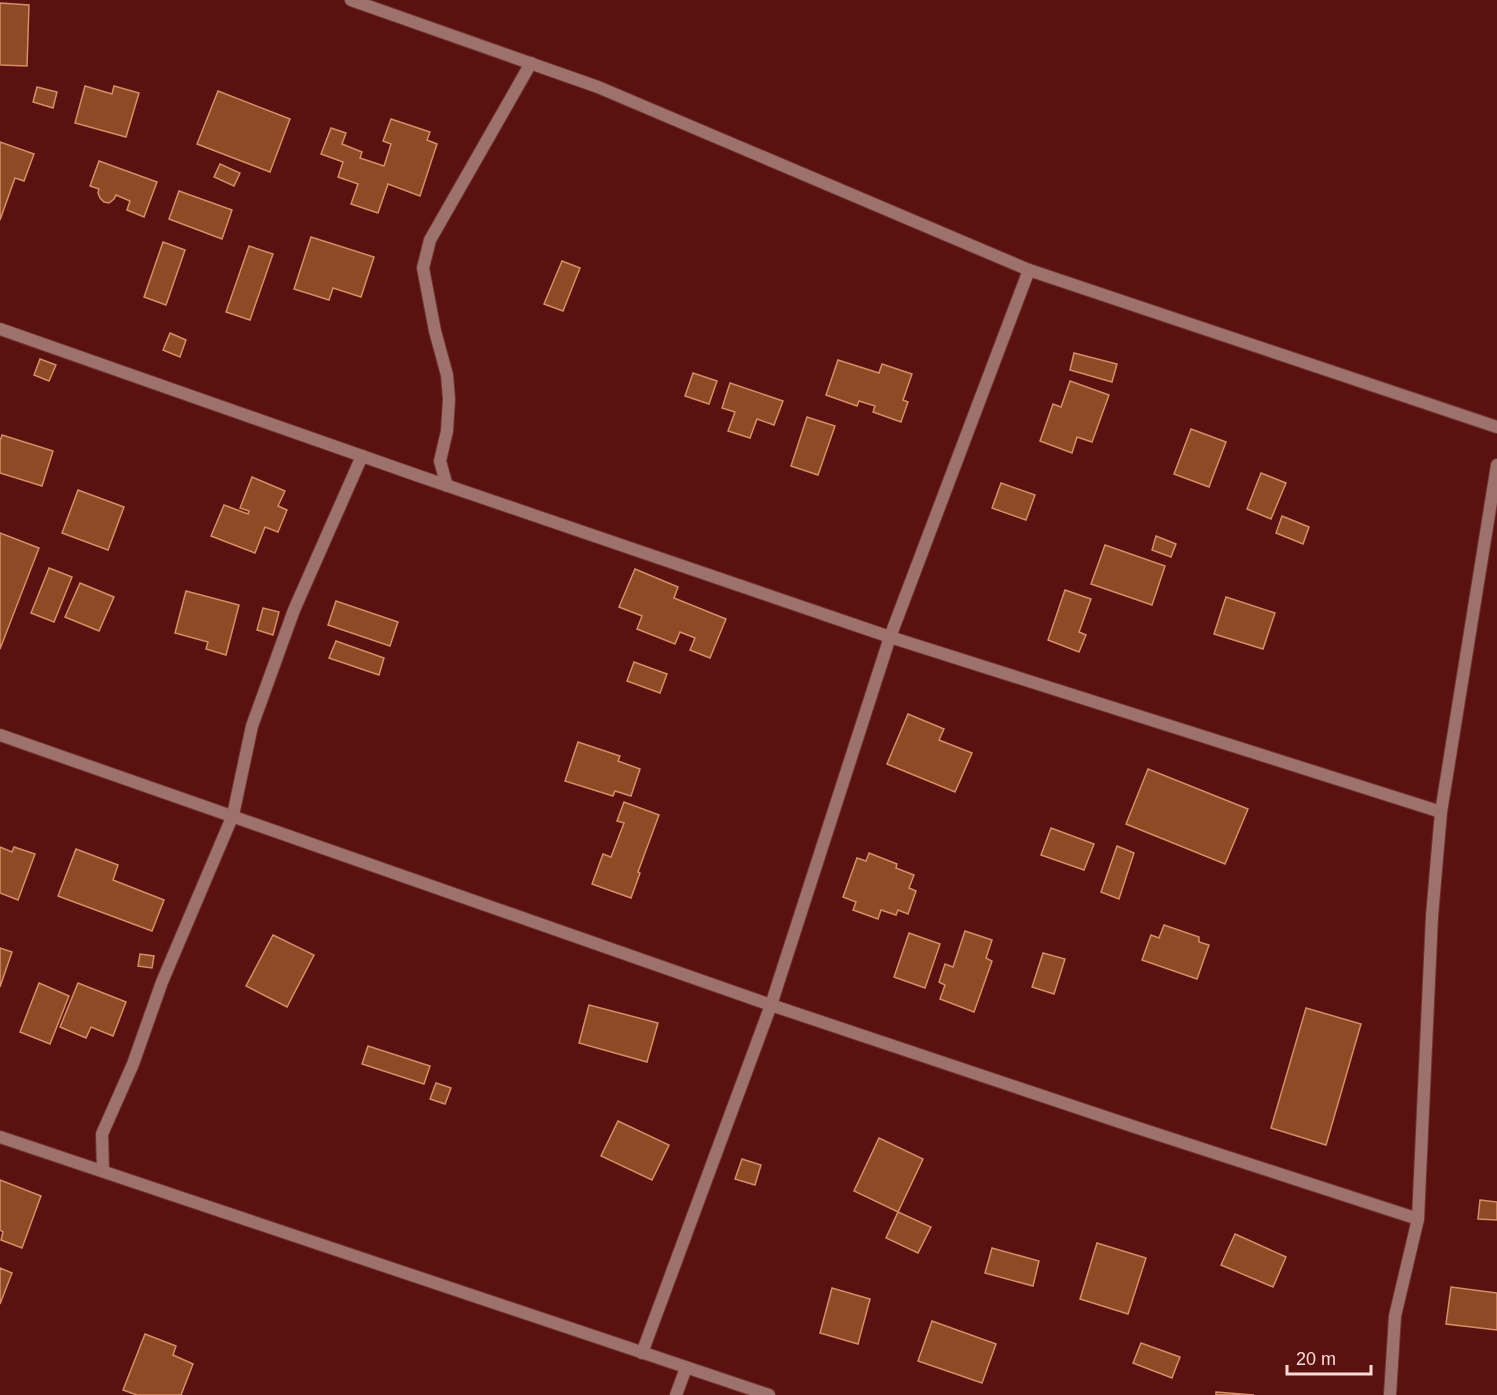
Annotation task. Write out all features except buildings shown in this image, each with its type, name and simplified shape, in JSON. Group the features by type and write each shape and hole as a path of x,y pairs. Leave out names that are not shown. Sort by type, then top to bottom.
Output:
{"street":[{"path":"351,0 598,87 1029,270 1497,427"},
{"path":"447,486 440,461 447,430 449,399 447,375 435,330 423,267 429,240 531,63"},
{"path":"642,1353 771,1005 890,637 1029,270"},
{"path":"0,329 447,486 890,637 1441,812"},
{"path":"103,1171 102,1134 133,1064 162,982 234,815 252,726 294,610 362,456"},
{"path":"1390,1395 1395,1316 1418,1219 1432,916 1441,812 1497,465"},
{"path":"0,735 234,815 771,1005 1418,1219"},
{"path":"0,1137 769,1395"},
{"path":"676,1395 686,1368"}]}
